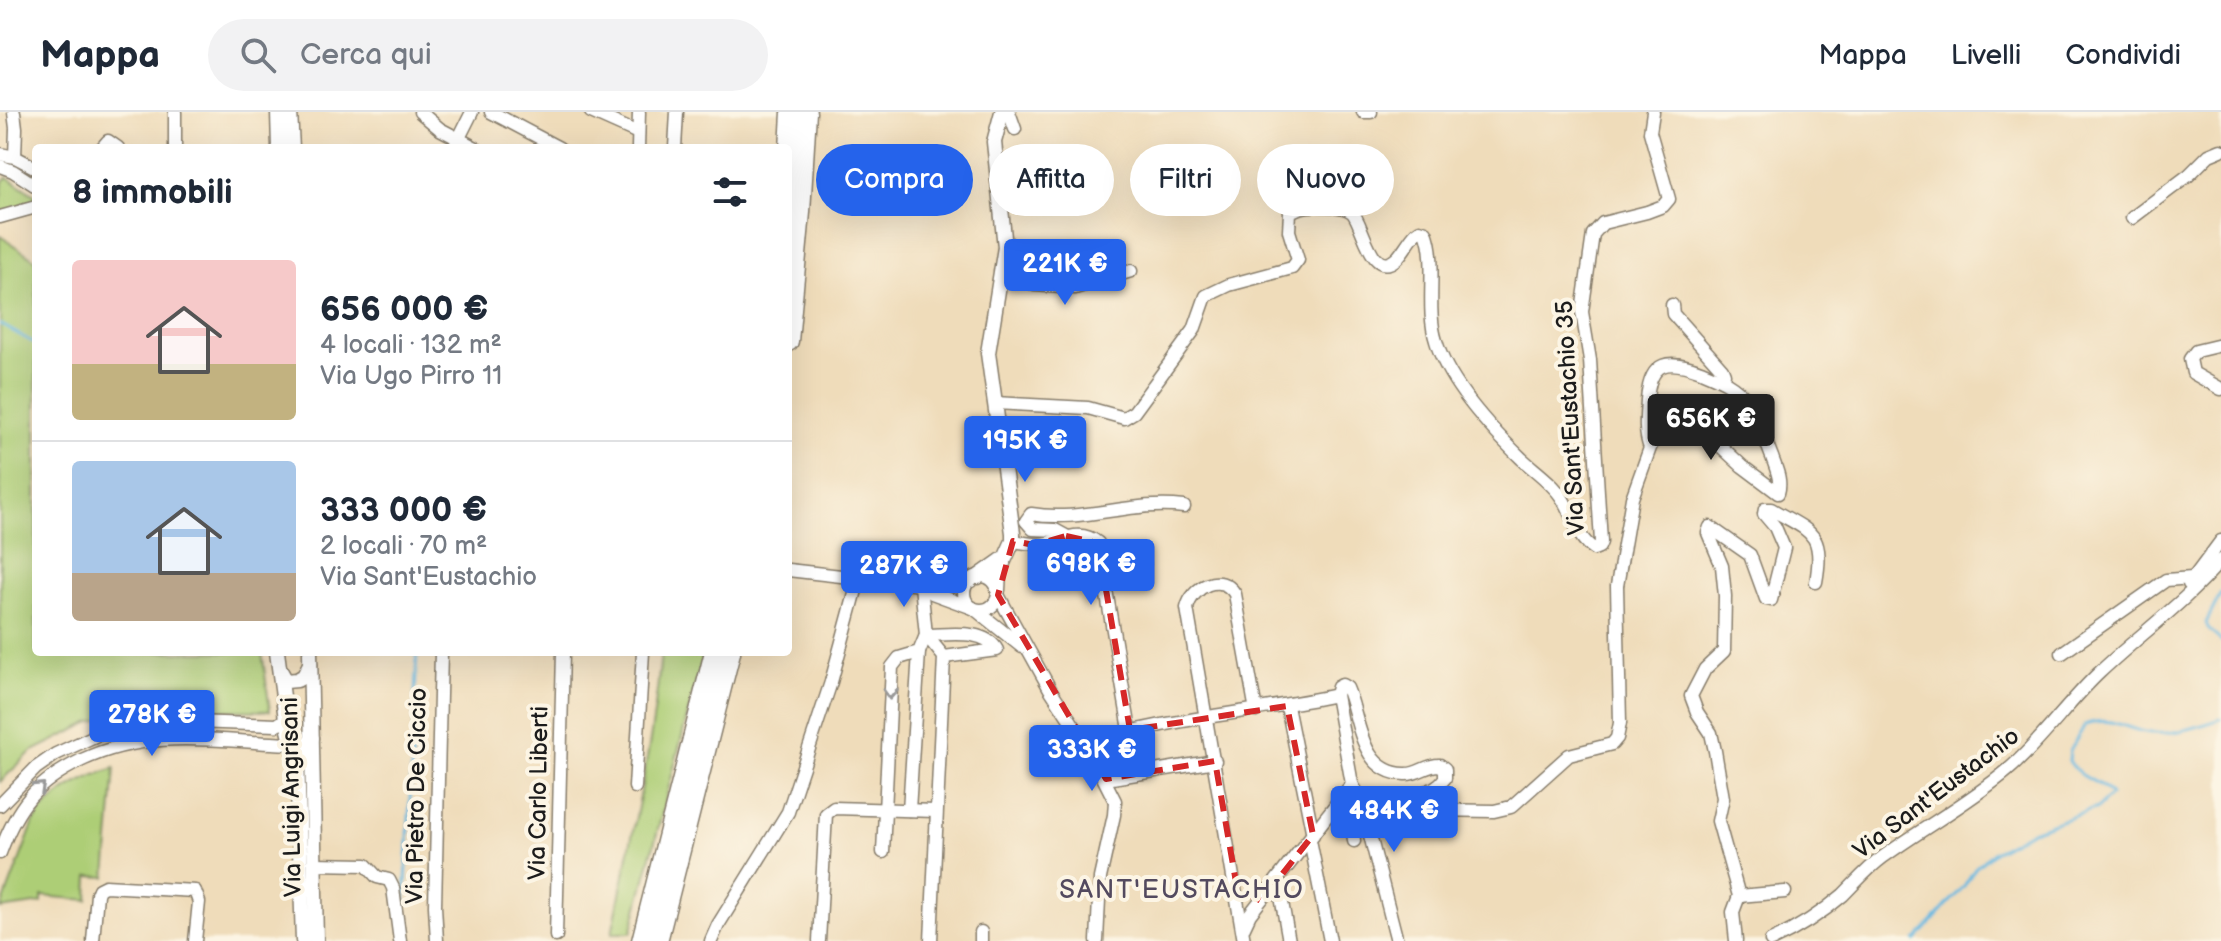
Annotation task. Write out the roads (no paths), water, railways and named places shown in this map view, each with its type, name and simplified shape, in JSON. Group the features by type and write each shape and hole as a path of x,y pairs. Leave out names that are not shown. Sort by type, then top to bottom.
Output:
{"highway":[{"path":"790,144 792,112"},
{"path":"792,299 806,112"},
{"path":"642,941 714,656"},
{"path":"657,941 729,656"}],"street":[{"path":"14,112 15,157"},
{"path":"175,112 175,144"},
{"path":"278,112 279,144"},
{"path":"290,112 292,144"},
{"path":"427,114 455,143 472,112"},
{"path":"491,112 551,144"},
{"path":"591,112 638,133"},
{"path":"638,144 639,112"},
{"path":"675,144 677,112"},
{"path":"921,585 943,598 975,609 989,609 995,603 999,572 1013,541 988,353 988,337 1003,265 1004,232 994,142 1002,112"},
{"path":"1009,112 1015,129"},
{"path":"1363,112 1371,112"},
{"name":"Via Sant'Eustachio 35","path":"995,403 1088,408 1124,418 1134,412 1194,330 1206,296 1229,285 1292,268 1298,260 1289,231 1290,212 1309,205 1344,208 1353,213 1373,258 1382,263 1390,263 1397,258 1420,230 1426,232 1430,244 1430,312 1435,341 1441,354 1482,419 1562,498 1591,548 1599,547 1590,360 1582,312 1588,262 1593,234 1603,223 1647,212 1663,206 1669,199 1650,132 1653,112"},
{"path":"2132,218 2189,175 2209,155 2221,150"},
{"path":"0,154 15,157 32,166"},
{"path":"0,166 32,183"},
{"path":"0,217 32,208"},
{"path":"1003,265 1024,272 1034,285 1067,289 1131,271"},
{"path":"1672,305 1673,314 1722,369 1722,380"},
{"path":"2221,345 2196,351 2190,359 2193,373 2221,389"},
{"path":"1397,941 1361,800 1352,784 1336,695 1338,687 1342,685 1347,688 1359,733 1367,748 1390,772 1410,775 1433,764 1445,769 1445,778 1438,787 1411,798 1405,804 1409,816 1429,810 1494,811 1511,807 1569,755 1612,744 1617,738 1620,723 1617,586 1632,498 1650,448 1665,418 1671,412 1686,414 1742,466 1778,493 1781,484 1765,439 1746,400 1722,380 1681,363 1663,365 1656,371 1648,390 1645,434 1650,448"},
{"path":"1130,730 1098,543 1092,539 1066,536 1055,530 1033,529 1026,521 1031,514 1055,518 1157,506 1184,507"},
{"path":"1736,941 1733,912 1739,896 1718,821 1723,798 1713,742 1691,696 1705,669 1724,651 1722,566 1708,533 1710,527 1750,555 1766,599 1771,600 1784,548 1775,527 1764,514 1765,509 1771,509 1812,535 1821,557 1816,582"},
{"path":"1013,541 1034,545 1052,543 1066,536"},
{"path":"2184,598 2192,578 2221,541"},
{"path":"1005,557 974,579 965,595 975,609 1028,651"},
{"path":"1101,558 1144,564"},
{"name":"Via Sant'Eustachio","path":"1771,941 1810,921 1884,857 1967,802 2007,771 2045,735 2100,672 2184,598 2221,560"},
{"path":"792,571 921,585 989,578 1028,651 1106,779 1115,801 1100,878 1097,941"},
{"path":"2062,653 2166,580 2192,578"},
{"path":"711,941 788,812 831,682 859,579"},
{"path":"1244,935 1187,608 1194,592 1217,582 1231,587 1235,594 1256,711"},
{"path":"921,585 926,630 944,657 931,941"},
{"path":"909,810 919,652 931,607 943,598"},
{"path":"926,630 979,635 993,643 997,650 944,657"},
{"path":"883,852 892,667 899,658 919,652"},
{"name":"Via Pietro De Ciccio","path":"437,941 435,906 441,656"},
{"name":"Via Carlo Liberti","path":"556,936 563,656"},
{"path":"635,787 643,656"},
{"path":"277,659 282,677 293,681 304,676 310,657"},
{"name":"Via Luigi Angrisani","path":"310,657 316,941"},
{"name":"Via Luigi Angrisani","path":"277,659 286,719 297,760 303,941"},
{"path":"1086,744 1130,730 1287,706 1336,695"},
{"path":"1287,706 1330,941"},
{"path":"0,805 21,782 56,754 99,734 131,725 163,721 277,725 286,719"},
{"path":"0,853 12,822 36,789 66,768 110,748 164,739 305,744 313,738"},
{"path":"1106,779 1215,761"},
{"path":"1244,935 1250,914 1352,784"},
{"path":"1342,796 1352,821 1354,841"},
{"path":"819,941 826,814 834,808 936,811"},
{"path":"314,864 366,865 377,877 389,880 393,888 400,941"},
{"path":"1278,880 1289,941"},
{"path":"93,941 98,891 105,886 195,891 199,902 195,941"},
{"path":"1237,888 1261,901"},
{"path":"1739,896 1785,892"}],"waterway":[{"path":"0,324 32,342"},
{"path":"2221,593 2206,623 2221,641"},
{"path":"405,904 417,656"},
{"path":"1915,941 1964,886 1976,867 1994,852 2032,831 2097,808 2111,795 2080,773 2069,761 2070,750 2085,725 2103,721 2143,732 2170,733 2221,719"}],"district":[{"name":"SANT'EUSTACHIO","path":"1182,889"}]}
